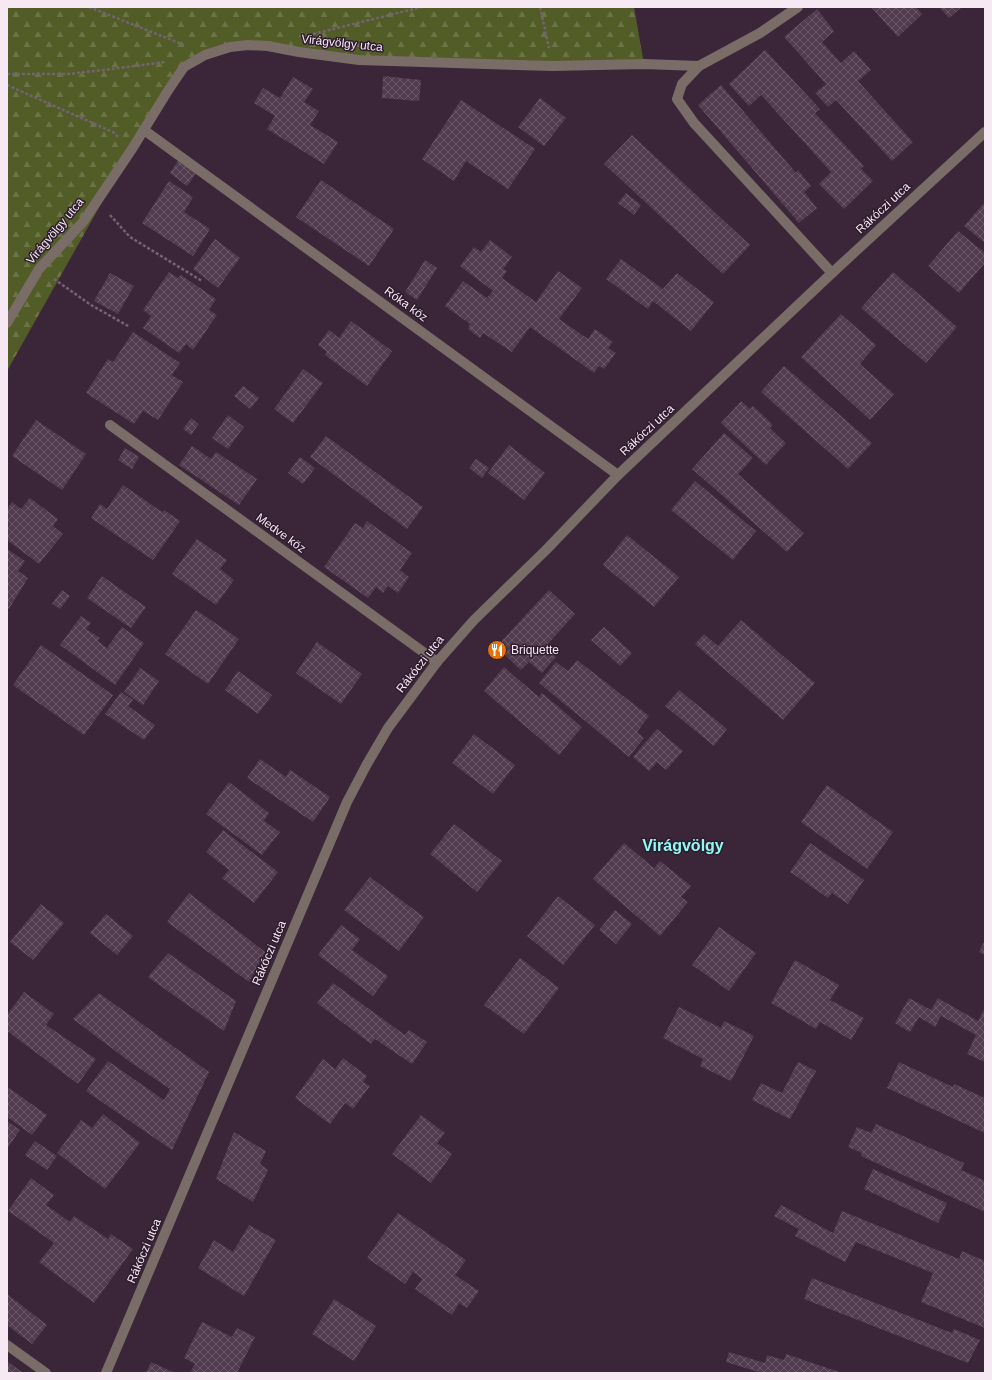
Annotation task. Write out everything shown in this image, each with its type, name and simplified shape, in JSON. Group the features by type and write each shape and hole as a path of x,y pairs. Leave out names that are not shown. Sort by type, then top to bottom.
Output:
{"street":[{"name":"Virágvölgy utca","path":"7,323 39,269 83,222 101,196 184,67 205,55 230,47 248,45 268,46 299,52 359,60 552,66 644,64 699,66 760,34 798,7"},
{"path":"699,66 682,84 677,99 694,123 832,273"},
{"name":"Róka köz","path":"144,130 618,475"},
{"name":"Rákóczi utca","path":"106,1373 347,802 388,728 437,662 474,620 546,550 618,475 832,273 985,132"},
{"name":"Medve köz","path":"110,425 437,662"},
{"path":"7,1345 46,1373"}],"path":[{"path":"89,7 193,48 205,55"},
{"path":"312,34 422,7"},
{"path":"540,7 552,66"},
{"path":"7,74 67,74 167,62"},
{"path":"7,85 113,132 132,149"},
{"path":"101,196 109,214 130,237 202,281"},
{"path":"39,269 91,304 130,327"}],"green space":[{"path":"7,7 634,7 644,64 359,60 248,45 184,67 132,149 7,371"}],"building":[{"path":"871,7 916,7 922,14 898,37"},
{"path":"939,7 962,7 949,18"},
{"path":"817,9 834,31 822,42 841,63 854,51 871,70 858,81 913,142 892,161 836,100 828,107 815,93 826,84 784,37"},
{"path":"765,50 820,109 815,113 864,166 861,169 873,181 844,209 819,184 831,172 761,95 749,106 729,84"},
{"path":"383,76 421,80 419,101 382,98"},
{"path":"293,77 313,89 304,102 319,111 310,125 338,142 324,164 267,129 275,116 254,103 263,88 280,98"},
{"path":"721,85 796,173 798,170 811,186 804,192 817,208 799,223 698,105"},
{"path":"540,98 566,118 544,146 518,127"},
{"path":"461,100 535,149 508,189 466,161 454,181 422,159"},
{"path":"632,135 750,245 723,274 604,164"},
{"path":"179,159 197,172 187,186 170,173"},
{"path":"321,180 394,229 369,266 296,217"},
{"path":"169,181 193,197 184,212 210,229 193,256 142,223"},
{"path":"626,193 641,205 634,215 618,203"},
{"path":"985,202 985,243 964,226"},
{"path":"958,231 985,253 985,263 959,293 928,266"},
{"path":"215,239 240,258 218,288 193,269"},
{"path":"490,240 512,257 503,269 507,271 502,278 536,302 558,271 582,288 559,319 588,339 595,329 613,342 608,348 616,353 604,369 599,366 594,373 530,327 512,352 483,333 480,338 468,329 470,324 445,306 463,281 487,298 493,291 460,266 474,247 481,252"},
{"path":"621,259 663,289 677,273 714,302 691,331 653,301 648,309 606,279"},
{"path":"425,260 437,268 417,300 405,292"},
{"path":"169,272 178,278 181,275 216,299 209,310 217,315 193,350 186,344 179,353 143,328 151,316 143,310"},
{"path":"893,272 957,327 926,363 861,308"},
{"path":"110,273 134,286 118,314 94,301"},
{"path":"841,314 876,345 860,364 894,394 870,420 801,357"},
{"path":"351,321 392,351 367,386 325,355 327,352 318,345 329,330 339,338"},
{"path":"133,332 180,363 172,375 183,382 158,420 143,411 134,424 86,393 108,359 113,362"},
{"path":"784,366 872,443 848,469 761,392"},
{"path":"303,369 323,383 293,423 274,409"},
{"path":"243,386 259,398 250,409 234,396"},
{"path":"741,401 750,409 753,406 773,425 770,428 786,443 766,465 721,423"},
{"path":"228,415 244,427 228,449 212,438"},
{"path":"191,418 199,424 191,435 183,429"},
{"path":"36,420 86,454 62,490 12,456"},
{"path":"724,433 753,458 738,474 804,533 787,552 692,469"},
{"path":"326,436 423,507 407,529 310,457"},
{"path":"509,445 545,473 524,500 488,473"},
{"path":"192,446 211,459 216,452 257,479 239,505 179,465"},
{"path":"125,448 139,457 132,469 118,460"},
{"path":"300,457 315,468 303,484 288,473"},
{"path":"476,459 489,468 482,478 469,468"},
{"path":"695,481 756,531 733,560 671,510"},
{"path":"123,485 162,512 164,510 180,521 153,560 91,518 100,504 107,509"},
{"path":"30,498 58,519 53,526 63,534 39,564 7,540 7,529 9,526 7,524 7,509 12,502 21,509"},
{"path":"367,521 412,553 400,570 409,577 398,593 388,586 383,593 376,587 368,598 324,567 355,523 363,528"},
{"path":"627,535 679,577 654,607 603,565"},
{"path":"197,539 227,560 220,569 234,580 216,605 172,574"},
{"path":"7,549 25,561 18,571 28,578 9,609 7,607"},
{"path":"102,576 146,607 131,628 87,598"},
{"path":"62,590 70,596 60,609 52,604"},
{"path":"549,590 575,614 545,647 556,657 542,673 529,662 521,670 496,647"},
{"path":"196,610 239,639 208,684 165,654"},
{"path":"81,616 91,623 86,629 100,638 98,641 107,648 122,627 144,643 115,685 60,645"},
{"path":"741,620 815,683 783,720 695,644 704,634 718,646"},
{"path":"604,627 632,653 620,666 591,640"},
{"path":"317,642 362,674 341,704 296,673"},
{"path":"41,645 113,695 84,735 13,685"},
{"path":"577,660 649,716 637,732 644,738 629,757 539,683 556,662 568,671"},
{"path":"504,667 539,697 542,693 582,727 559,755 484,691"},
{"path":"140,668 159,681 143,705 124,692"},
{"path":"238,671 272,695 258,714 225,690"},
{"path":"679,690 727,729 714,746 665,706"},
{"path":"121,692 133,700 128,706 155,725 144,740 105,714"},
{"path":"657,729 683,751 666,770 657,762 649,771 633,757"},
{"path":"474,734 515,765 493,794 452,763"},
{"path":"260,759 286,777 290,770 330,797 313,822 247,778"},
{"path":"229,782 269,813 264,821 280,832 262,855 206,814"},
{"path":"827,785 893,832 867,869 801,822"},
{"path":"454,824 502,861 477,892 430,854"},
{"path":"223,830 278,872 254,903 222,878 229,870 206,852"},
{"path":"624,843 654,868 660,861 691,886 681,897 688,902 660,936 593,879"},
{"path":"810,843 864,880 848,904 832,893 828,898 790,872"},
{"path":"370,877 424,917 399,951 344,910"},
{"path":"189,893 265,952 249,982 167,922"},
{"path":"558,896 595,925 563,965 527,936"},
{"path":"41,904 64,923 33,960 10,942"},
{"path":"615,910 632,924 616,944 599,930"},
{"path":"106,914 133,936 117,955 90,933"},
{"path":"341,925 360,939 352,950 388,976 373,996 318,955"},
{"path":"719,927 756,953 729,991 692,965"},
{"path":"985,940 985,955 979,952"},
{"path":"168,953 236,1001 224,1031 148,977"},
{"path":"520,958 559,988 524,1034 484,1005"},
{"path":"795,960 839,985 830,1000 864,1018 851,1040 820,1022 816,1029 771,1003"},
{"path":"333,983 405,1035 409,1030 427,1042 412,1064 375,1039 371,1044 317,1003"},
{"path":"24,992 54,1014 46,1025 96,1059 78,1084 7,1031 7,1015"},
{"path":"99,993 209,1072 172,1150 86,1091 108,1061 164,1100 170,1089 126,1059 73,1019"},
{"path":"909,998 931,1010 938,998 978,1021 985,1007 985,1062 967,1054 976,1035 941,1016 935,1027 919,1017 910,1032 895,1023"},
{"path":"679,1007 721,1028 724,1021 754,1036 731,1081 700,1066 703,1059 663,1038"},
{"path":"343,1058 367,1076 363,1082 370,1086 353,1109 345,1103 330,1124 295,1098 323,1059 335,1069"},
{"path":"798,1062 816,1071 790,1119 752,1100 761,1083 782,1093"},
{"path":"899,1062 953,1087 954,1084 985,1098 985,1133 887,1088"},
{"path":"9,1088 47,1115 32,1135 7,1117 7,1091"},
{"path":"103,1114 140,1143 105,1189 57,1153 81,1120 92,1128"},
{"path":"421,1115 445,1133 437,1143 452,1154 431,1183 392,1154"},
{"path":"7,1121 20,1130 7,1149"},
{"path":"876,1124 964,1163 961,1170 985,1181 985,1212 861,1156 862,1153 848,1147 857,1127 871,1133"},
{"path":"234,1132 266,1151 260,1164 268,1170 253,1202 216,1179"},
{"path":"35,1141 57,1156 47,1170 25,1155"},
{"path":"873,1169 947,1203 938,1223 864,1189"},
{"path":"31,1178 54,1195 46,1205 70,1222 74,1216 108,1239 111,1234 133,1249 94,1303 39,1262 54,1243 8,1211"},
{"path":"781,1205 833,1233 842,1211 959,1259 962,1251 985,1261 985,1328 921,1302 933,1273 856,1242 845,1262 795,1236 799,1229 774,1216"},
{"path":"398,1213 466,1260 455,1275 479,1291 467,1308 459,1303 452,1315 415,1289 422,1279 413,1272 405,1284 367,1258"},
{"path":"249,1225 276,1240 244,1296 198,1268 214,1240 233,1252"},
{"path":"812,1278 952,1333 954,1329 980,1340 968,1363 804,1299"},
{"path":"7,1294 47,1325 32,1344 7,1325"},
{"path":"334,1299 376,1326 354,1361 312,1334"},
{"path":"202,1322 232,1337 237,1328 255,1337 237,1373 190,1373 195,1364 184,1358"},
{"path":"729,1352 765,1363 767,1355 784,1360 786,1354 842,1373 762,1373 726,1362"},
{"path":"7,1361 23,1373 7,1373"},
{"path":"151,1362 175,1373 146,1373"}],"place":[{"name":"Briquette","path":"497,650"}],"district":[{"name":"Virágvölgy","path":"683,845"}]}
